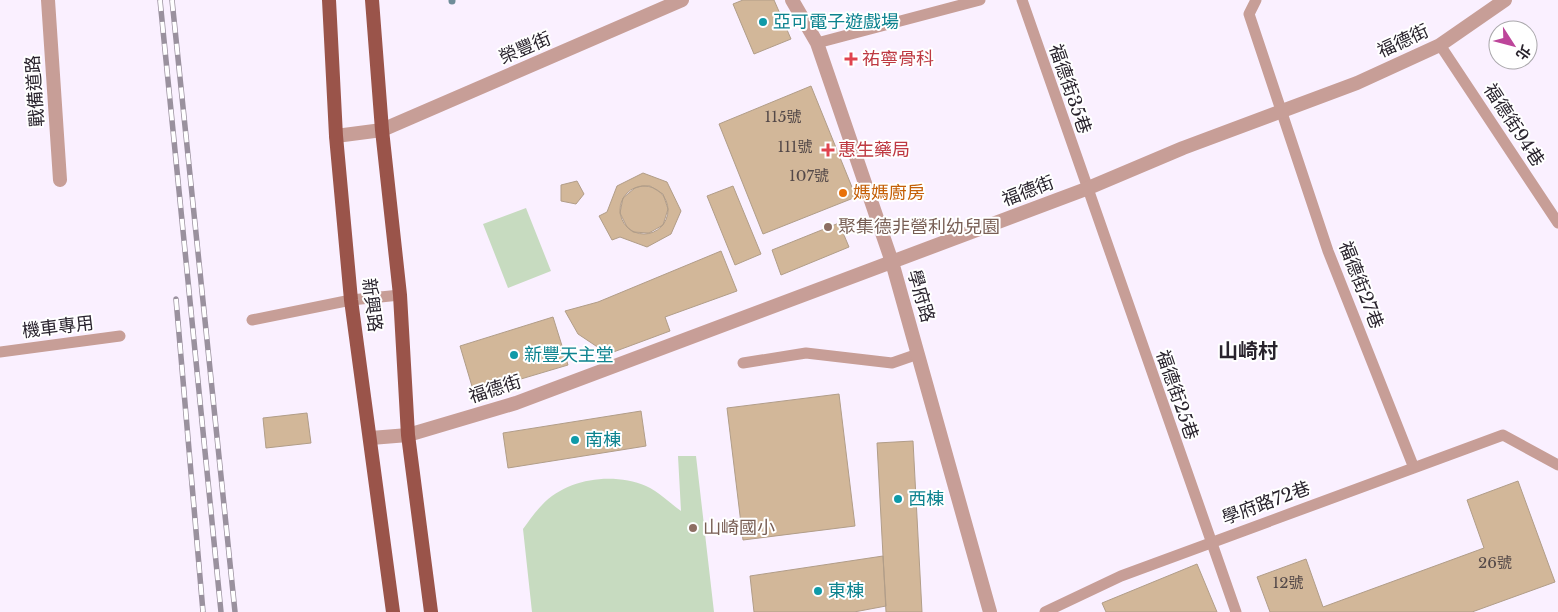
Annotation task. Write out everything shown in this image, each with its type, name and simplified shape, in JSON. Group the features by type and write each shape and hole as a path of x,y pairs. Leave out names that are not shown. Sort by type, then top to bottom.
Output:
{"main road":[{"name":"新興路","path":"329,0 336,136 351,300 393,612"},
{"name":"新興路","path":"372,0 382,130 400,296 408,435 431,612"}],"street":[{"name":"戰備道路","path":"48,0 60,180"},
{"name":"榮豐街","path":"336,136 382,130 682,0"},
{"name":"學府路","path":"792,0 817,43 892,262 990,612"},
{"name":"福德街","path":"371,438 408,435 516,403 1086,189 1183,148 1357,82 1440,45 1505,0"}],"lane":[{"path":"817,43 980,0"},
{"name":"福德街35巷","path":"1022,0 1086,189"},
{"name":"福德街27巷","path":"1256,0 1248,14 1328,251 1414,468"},
{"name":"福德街94巷","path":"1440,45 1558,224"},
{"name":"福德街25巷","path":"1086,189 1236,612"},
{"path":"252,320 351,300 400,296"},
{"name":"機車專用","path":"0,352 120,336"},
{"path":"743,363 806,353 892,363 918,354"},
{"name":"學府路72巷","path":"1045,612 1121,576 1503,436 1558,465"}],"green space":[{"path":"526,208 551,271 508,288 483,224"},
{"path":"678,456 696,456 714,612 532,612 523,529 539,508 552,496 577,483 591,480 619,479 646,486 660,494 681,511"}],"building":[{"name":"亞可電子遊戲場","path":"743,0 774,0 791,39 754,54 733,4"},
{"path":"811,86 856,197 763,234 719,124"},
{"path":"643,173 667,182 681,211 671,234 647,247 620,237 612,240 599,216 607,212 617,186","holes":["650,186 663,194 668,209 663,225 649,233 633,232 627,227 620,213 623,198 635,188"]},
{"path":"577,181 584,194 576,204 561,201 561,185"},
{"path":"644,186 653,188 661,193 666,201 668,210 666,219 661,227 653,232 644,234 635,232 627,227 622,219 620,210 622,201 627,193 635,188"},
{"path":"733,186 761,254 735,265 707,196"},
{"path":"839,223 849,247 781,275 772,250"},
{"path":"721,251 737,291 665,317 670,331 608,354 578,334 565,311 598,302"},
{"name":"新豐天主堂","path":"553,317 568,365 474,393 460,346"},
{"path":"839,394 855,526 743,540 727,408"},
{"name":"南棟","path":"641,411 646,446 508,468 503,433"},
{"path":"307,413 311,443 266,448 263,418"},
{"name":"西棟","path":"913,441 922,612 886,612 877,443"},
{"path":"1518,481 1555,582 1472,612 1270,612 1257,577 1306,559 1323,607 1484,548 1467,500"},
{"name":"東棟","path":"883,556 886,606 854,612 754,612 750,576"},
{"path":"1197,564 1217,612 1106,612 1102,603"}],"railway":[{"path":"160,0 221,612"},
{"path":"172,0 235,612"},
{"path":"176,299 203,612"}],"place":[{"name":"亞可電子遊戲場","path":"763,22"},
{"name":"祐寧骨科","path":"851,59"},
{"name":"惠生藥局","path":"828,150"},
{"name":"媽媽廚房","path":"843,193"},
{"name":"聚集德非營利幼兒園","path":"828,227"},
{"name":"新豐天主堂","path":"514,355"},
{"name":"南棟","path":"575,440"},
{"name":"西棟","path":"898,499"},
{"name":"山崎國小","path":"693,528"},
{"name":"東棟","path":"818,591"}],"district":[{"name":"山崎村","path":"1248,351"}]}
